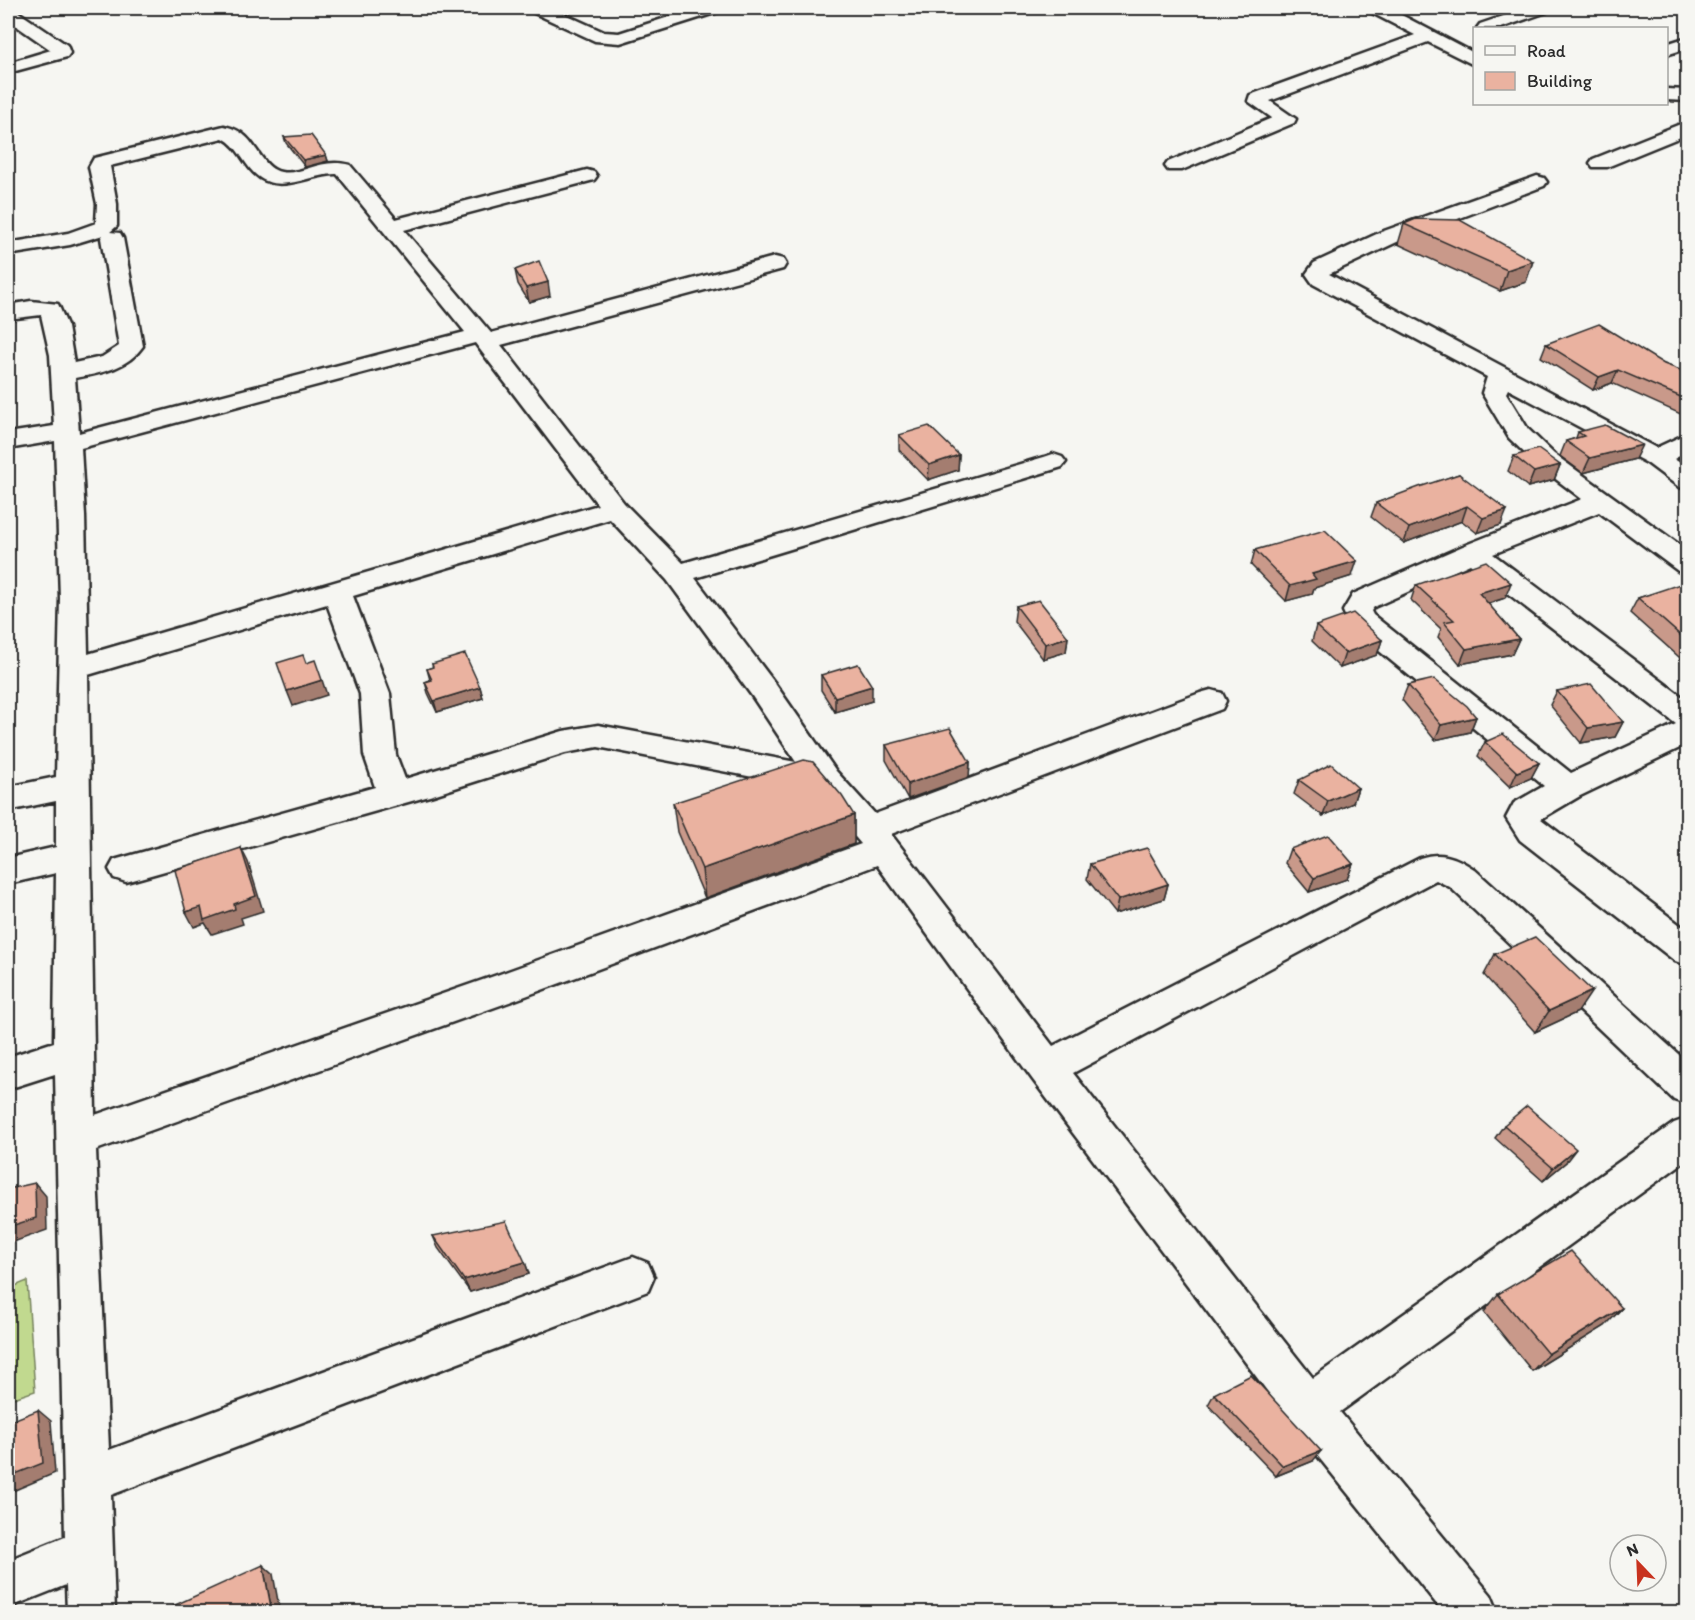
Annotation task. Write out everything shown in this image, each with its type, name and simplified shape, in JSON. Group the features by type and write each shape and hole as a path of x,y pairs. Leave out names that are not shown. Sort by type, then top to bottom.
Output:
{"street":[{"path":"538,8 601,38 610,39 620,38 712,8"},
{"path":"1376,8 1473,60"},
{"path":"1489,27 1541,8"},
{"path":"8,13 61,49 61,53 8,68"},
{"path":"1175,166 1287,119 1257,99 1436,41 1464,37"},
{"path":"1668,49 1688,42"},
{"path":"1668,94 1688,96"},
{"path":"1600,163 1688,127"},
{"path":"8,249 76,237 95,232 106,226 108,218 99,167 101,162 110,158 224,132 231,133 238,139 266,172 276,177 331,168 343,169 483,339 615,508 677,574 763,689 825,779 876,839 1047,1068 1457,1606"},
{"path":"390,227 586,176"},
{"path":"1537,182 1389,237 1322,268 1317,274 1330,284 1656,458 1688,481"},
{"path":"63,373 116,360 128,353 131,346 112,238"},
{"path":"8,441 66,438 483,339 775,264"},
{"path":"8,312 31,308 50,309 56,327 63,373 72,516 73,1052 87,1481 87,1552 91,1612"},
{"path":"1500,374 1494,393 1518,433 1545,459 1688,565"},
{"path":"1656,458 1688,441"},
{"path":"677,574 1053,462"},
{"path":"1568,788 1360,620 1357,611 1363,601 1473,552 1602,501"},
{"path":"74,669 615,508"},
{"path":"1473,552 1688,717"},
{"path":"337,592 375,694 380,755 394,794"},
{"path":"76,1139 510,987 1211,701"},
{"path":"1688,730 1568,788 1526,812 1523,818 1532,831 1688,951"},
{"path":"126,869 394,794 563,742 598,736 825,779"},
{"path":"8,799 72,786"},
{"path":"8,871 73,856"},
{"path":"1047,1068 1432,867 1447,868 1462,878 1688,1088"},
{"path":"8,1073 73,1052"},
{"path":"1308,1408 1688,1136"},
{"path":"87,1481 633,1277"},
{"path":"8,1584 87,1552"}],"green space":[{"path":"27,1281 35,1391 8,1400 8,1289"}],"building":[{"path":"311,135 326,155 303,160 284,137"},
{"path":"1416,219 1460,220 1533,261 1507,270 1404,224"},
{"path":"539,261 548,282 526,288 515,270"},
{"path":"1599,324 1664,364 1688,373 1688,400 1618,370 1599,377 1546,344"},
{"path":"1605,425 1642,445 1590,458 1566,441 1584,436 1578,432"},
{"path":"929,426 959,455 929,465 899,435"},
{"path":"1538,449 1560,465 1534,472 1514,456"},
{"path":"1459,474 1507,510 1483,518 1467,506 1409,528 1376,503 1419,487"},
{"path":"1325,530 1357,561 1312,574 1316,579 1290,586 1255,550"},
{"path":"1486,561 1511,583 1479,593 1519,639 1466,649 1444,622 1454,620 1416,585"},
{"path":"1688,583 1688,642 1638,598"},
{"path":"1039,600 1068,637 1045,644 1016,606"},
{"path":"1353,613 1382,640 1345,653 1316,626"},
{"path":"465,654 480,687 434,701 425,682 432,680 427,669 433,667 432,664"},
{"path":"303,655 306,663 315,660 322,680 287,691 277,663"},
{"path":"858,664 872,686 835,697 821,675"},
{"path":"1434,679 1467,706 1476,717 1441,725 1408,685"},
{"path":"1591,684 1623,722 1588,728 1557,691"},
{"path":"950,728 970,762 908,784 886,745"},
{"path":"1503,734 1539,763 1517,772 1485,742"},
{"path":"804,760 813,762 842,796 854,815 702,869 673,803"},
{"path":"1331,764 1358,788 1328,801 1299,780"},
{"path":"1328,835 1353,864 1314,878 1290,849"},
{"path":"241,848 256,896 234,904 235,909 204,920 201,907 186,912 175,870"},
{"path":"1147,848 1168,884 1118,900 1090,864"},
{"path":"1535,937 1592,991 1549,1011 1495,954"},
{"path":"1527,1106 1576,1149 1553,1168 1504,1125"},
{"path":"35,1183 36,1218 8,1227 8,1189"},
{"path":"506,1221 525,1262 464,1280 433,1236"},
{"path":"1571,1251 1622,1308 1548,1354 1498,1294"},
{"path":"1251,1375 1321,1451 1283,1466 1214,1394"},
{"path":"38,1410 43,1463 8,1477 8,1422"},
{"path":"263,1565 272,1612 172,1612 171,1607"}]}
